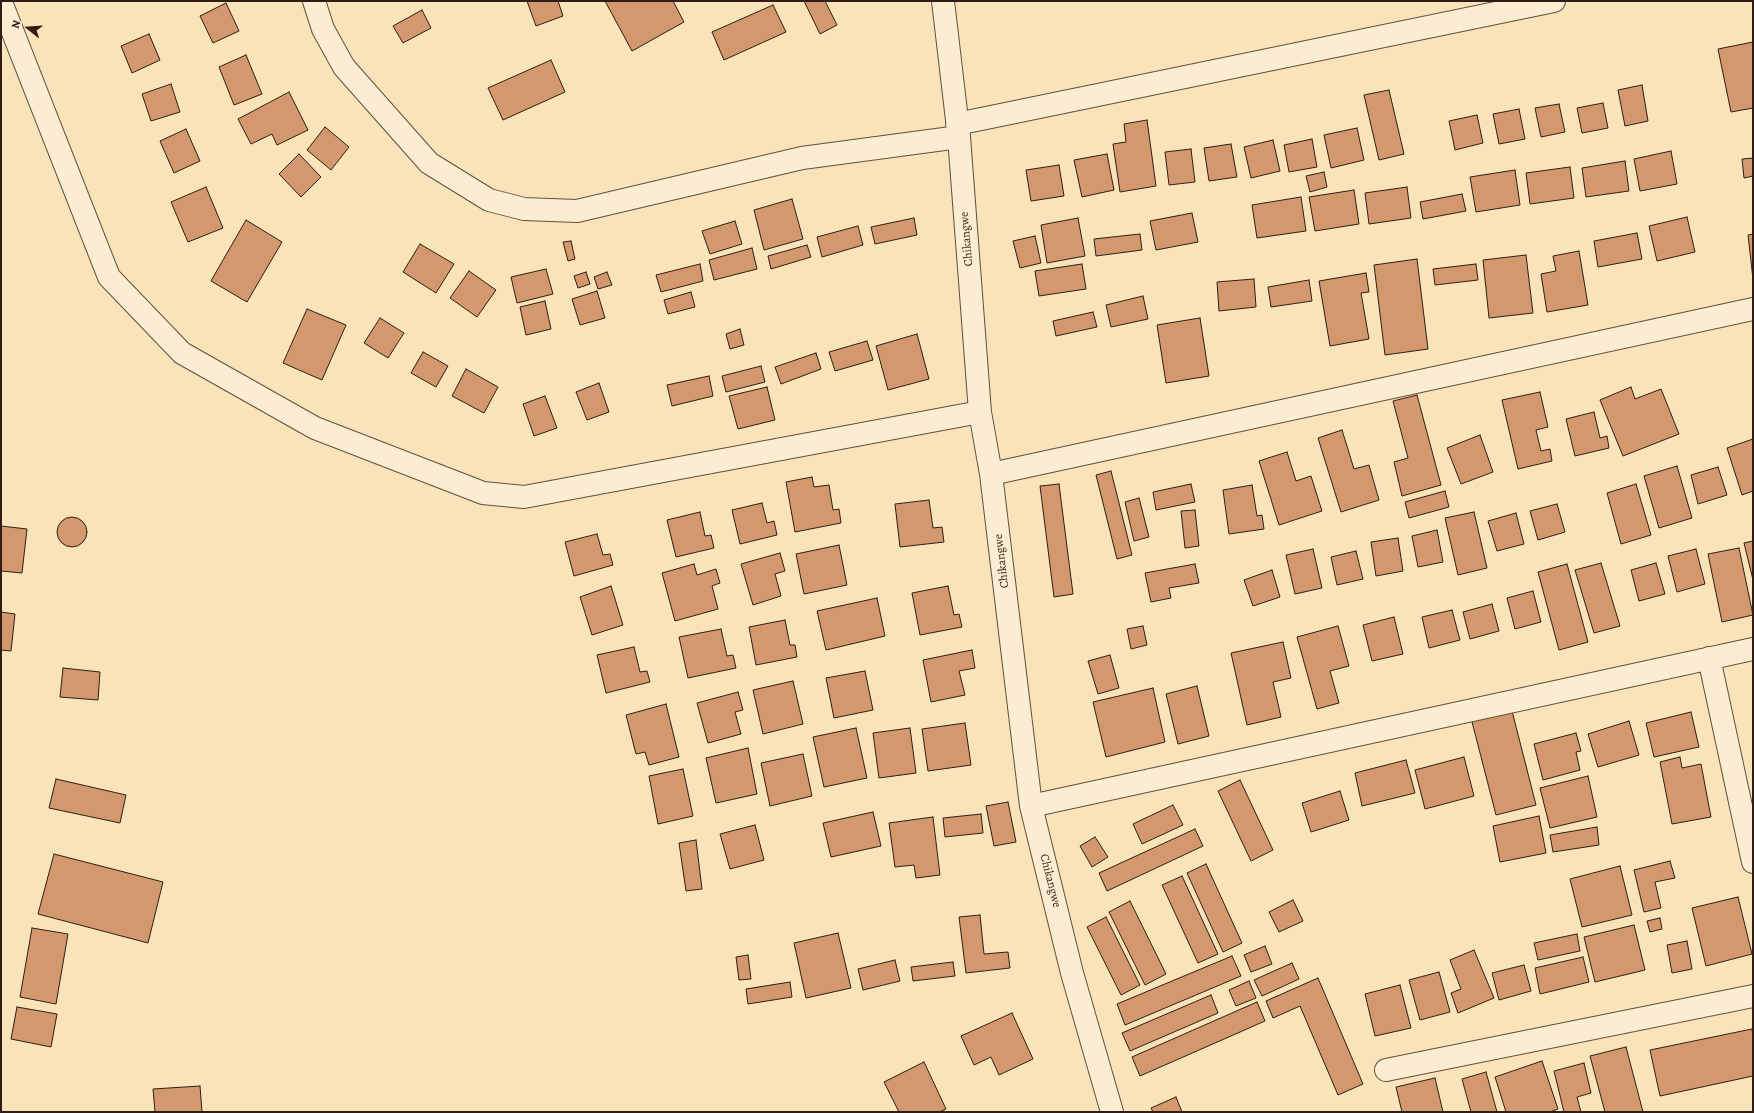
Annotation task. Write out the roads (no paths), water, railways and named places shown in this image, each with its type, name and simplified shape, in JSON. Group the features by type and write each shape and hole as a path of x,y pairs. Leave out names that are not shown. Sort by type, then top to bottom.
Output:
{"street":[{"path":"6,1 1,2 109,277 182,352 315,428 483,493 524,496 980,412"},
{"path":"314,1 323,29 344,67 430,163 489,200 524,209 577,211 802,158 958,130 1554,1"},
{"name":"Chikangwe","path":"943,1 958,130 980,412 991,474 1031,806 1072,973 1112,1112"},
{"path":"991,474 1753,309"},
{"path":"1031,806 1753,648"},
{"path":"1709,658 1753,862"},
{"path":"1386,1070 1753,996"}]}
